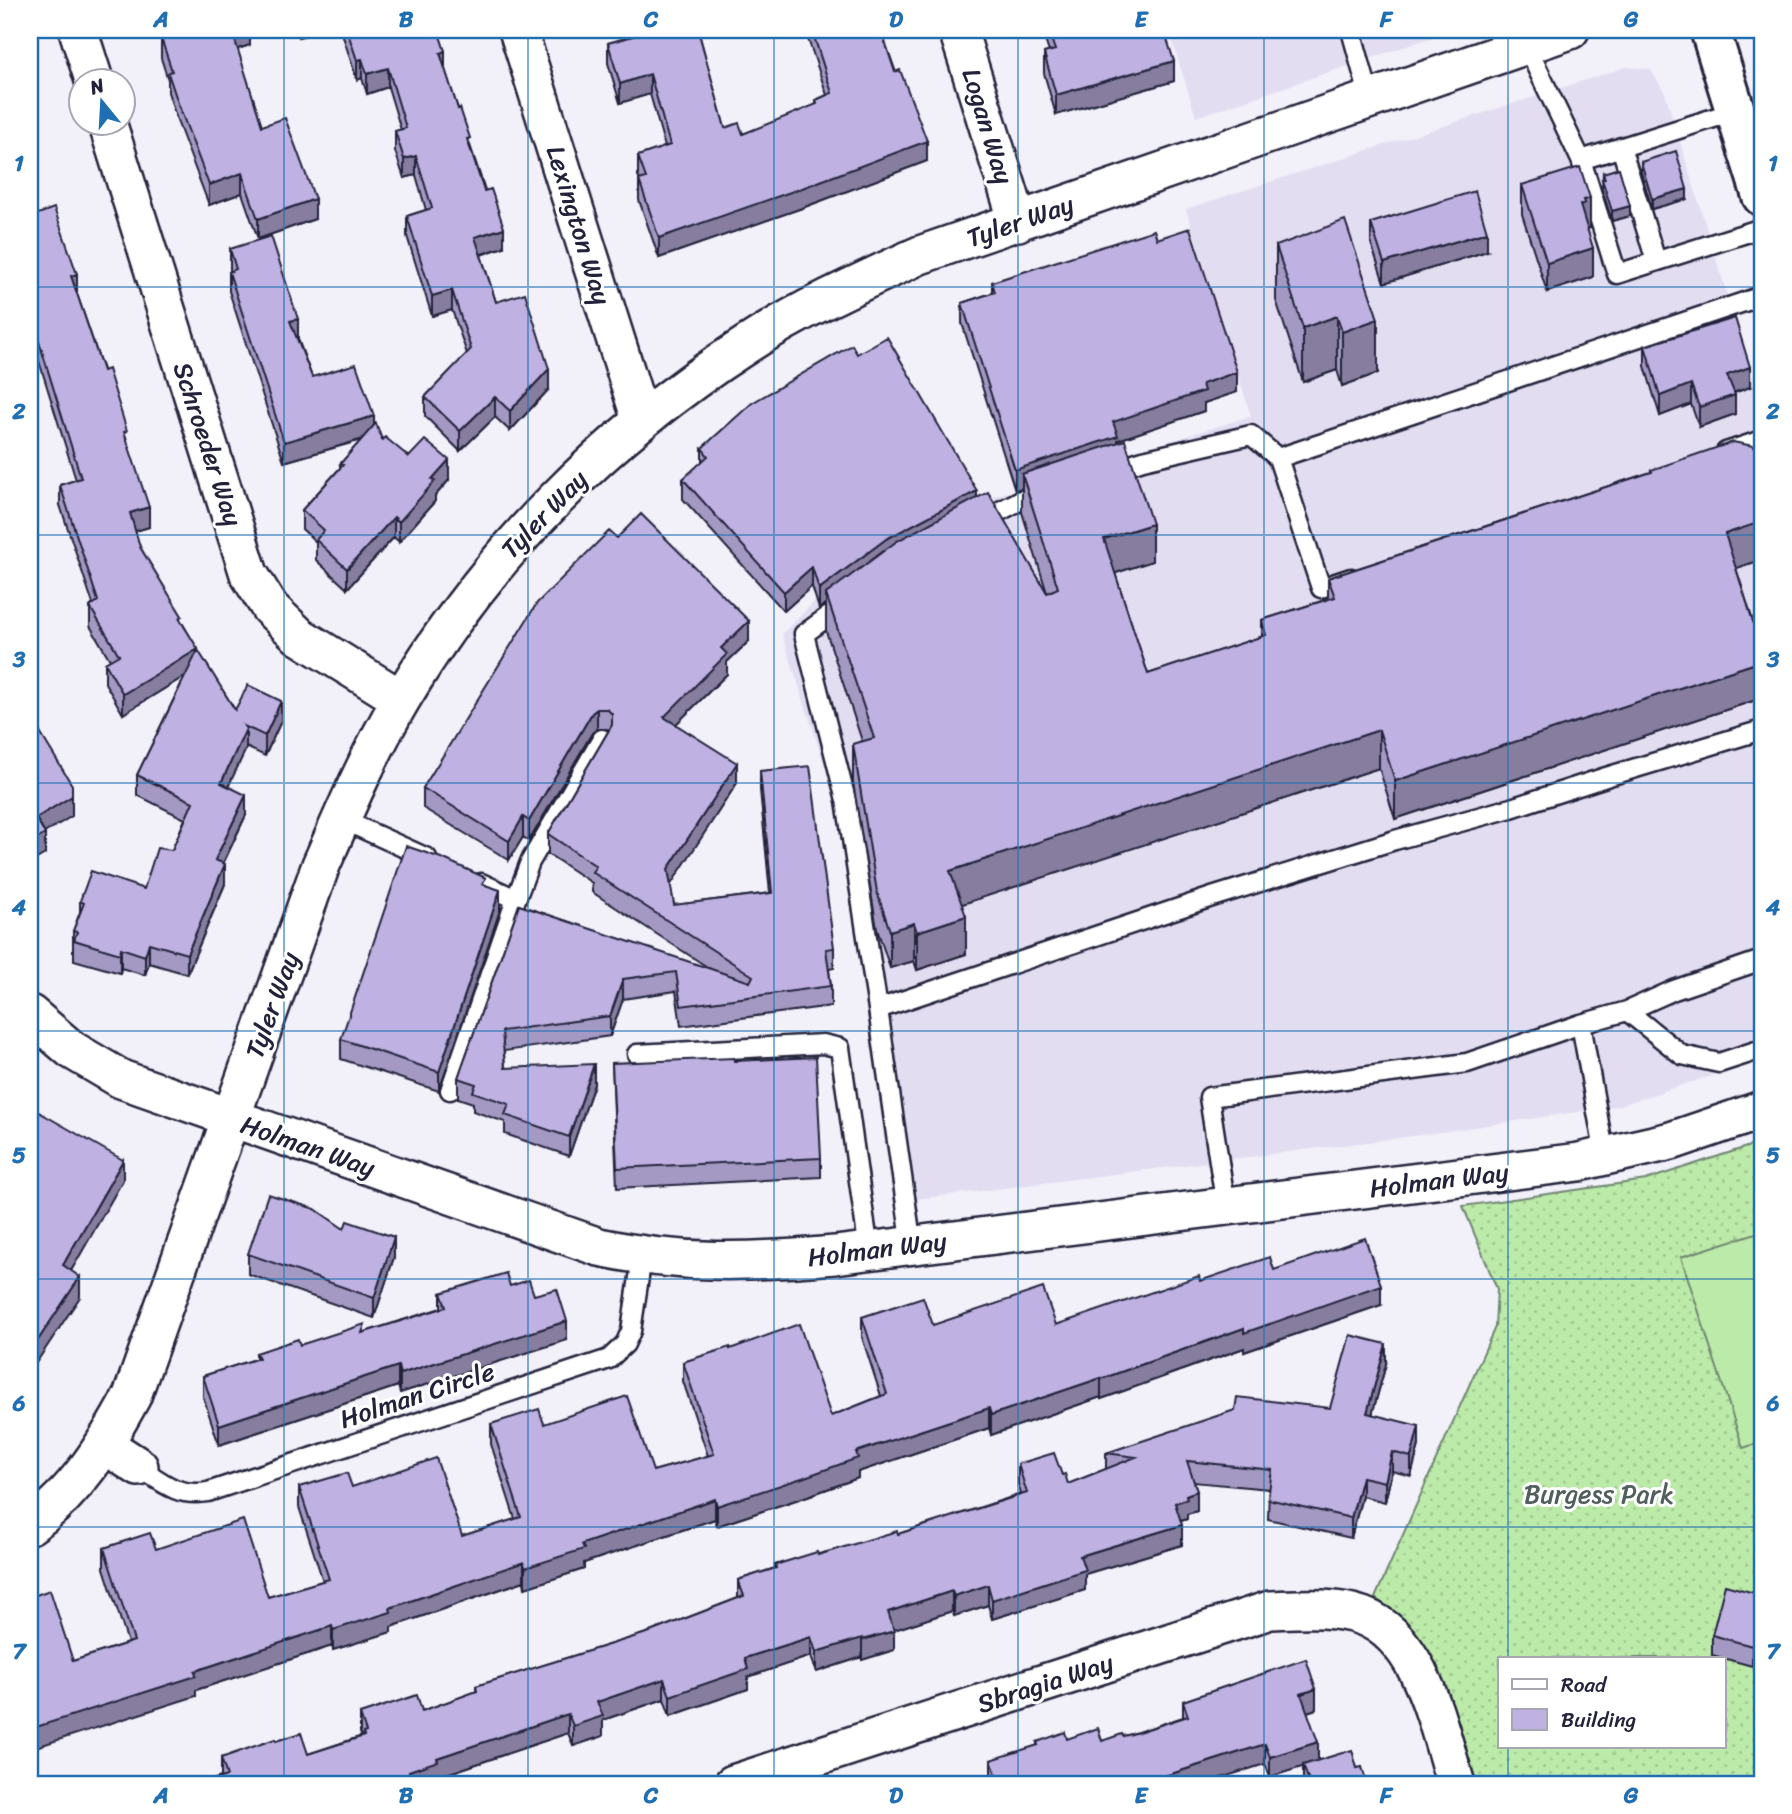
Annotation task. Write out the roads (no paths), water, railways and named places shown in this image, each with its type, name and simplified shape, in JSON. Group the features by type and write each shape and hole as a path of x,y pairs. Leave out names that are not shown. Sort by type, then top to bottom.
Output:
{"main road":[{"path":"1710,30 1761,189"}],"street":[{"path":"78,30 90,66"},
{"name":"Lexington Way","path":"518,30 641,420"},
{"name":"Logan Way","path":"958,30 1018,222"},
{"name":"Tyler Way","path":"30,1525 74,1485 105,1445 132,1396 321,865 358,779 401,699 441,637 497,563 566,487 641,420 747,344 830,296 920,255 1570,30"},
{"name":"Schroeder Way","path":"111,136 249,574 270,608 299,636 401,699"},
{"name":"Holman Way","path":"30,1014 72,1051 121,1079 231,1119 599,1247 642,1257 727,1262 869,1251 1475,1176 1605,1156 1671,1141 1762,1110"},
{"path":"105,1445 139,1467"},
{"name":"Sbragia Way","path":"733,1784 1270,1610 1315,1609 1361,1616 1384,1628 1402,1645 1426,1689 1456,1784"}],"lane":[{"path":"1351,30 1370,99"},
{"path":"1526,45 1581,160 1617,274 1762,228"},
{"path":"1581,160 1736,111"},
{"path":"1621,147 1656,261"},
{"path":"1278,458 1762,296"},
{"path":"1094,476 1143,460 1251,435 1278,458 1321,588 1373,571"},
{"path":"1710,458 1762,440"},
{"path":"962,531 1021,500 1058,488"},
{"path":"859,594 804,634 846,800 912,1246"},
{"path":"878,1009 1212,897 1762,730"},
{"path":"450,1090 530,862 602,739"},
{"path":"341,819 440,864"},
{"path":"465,876 516,899"},
{"path":"1226,1207 1209,1097 1467,1063 1627,1011 1674,990 1762,960"},
{"path":"1627,1011 1682,1055 1719,1063 1762,1049"},
{"path":"1581,1024 1605,1156"},
{"path":"637,1054 823,1044 840,1048 869,1251"},
{"name":"Holman Circle","path":"139,1467 173,1490 194,1494 208,1492 609,1359 625,1344 631,1331 642,1257"}],"park label":[{"name":"Burgess Park","path":"1599,1494"}]}
